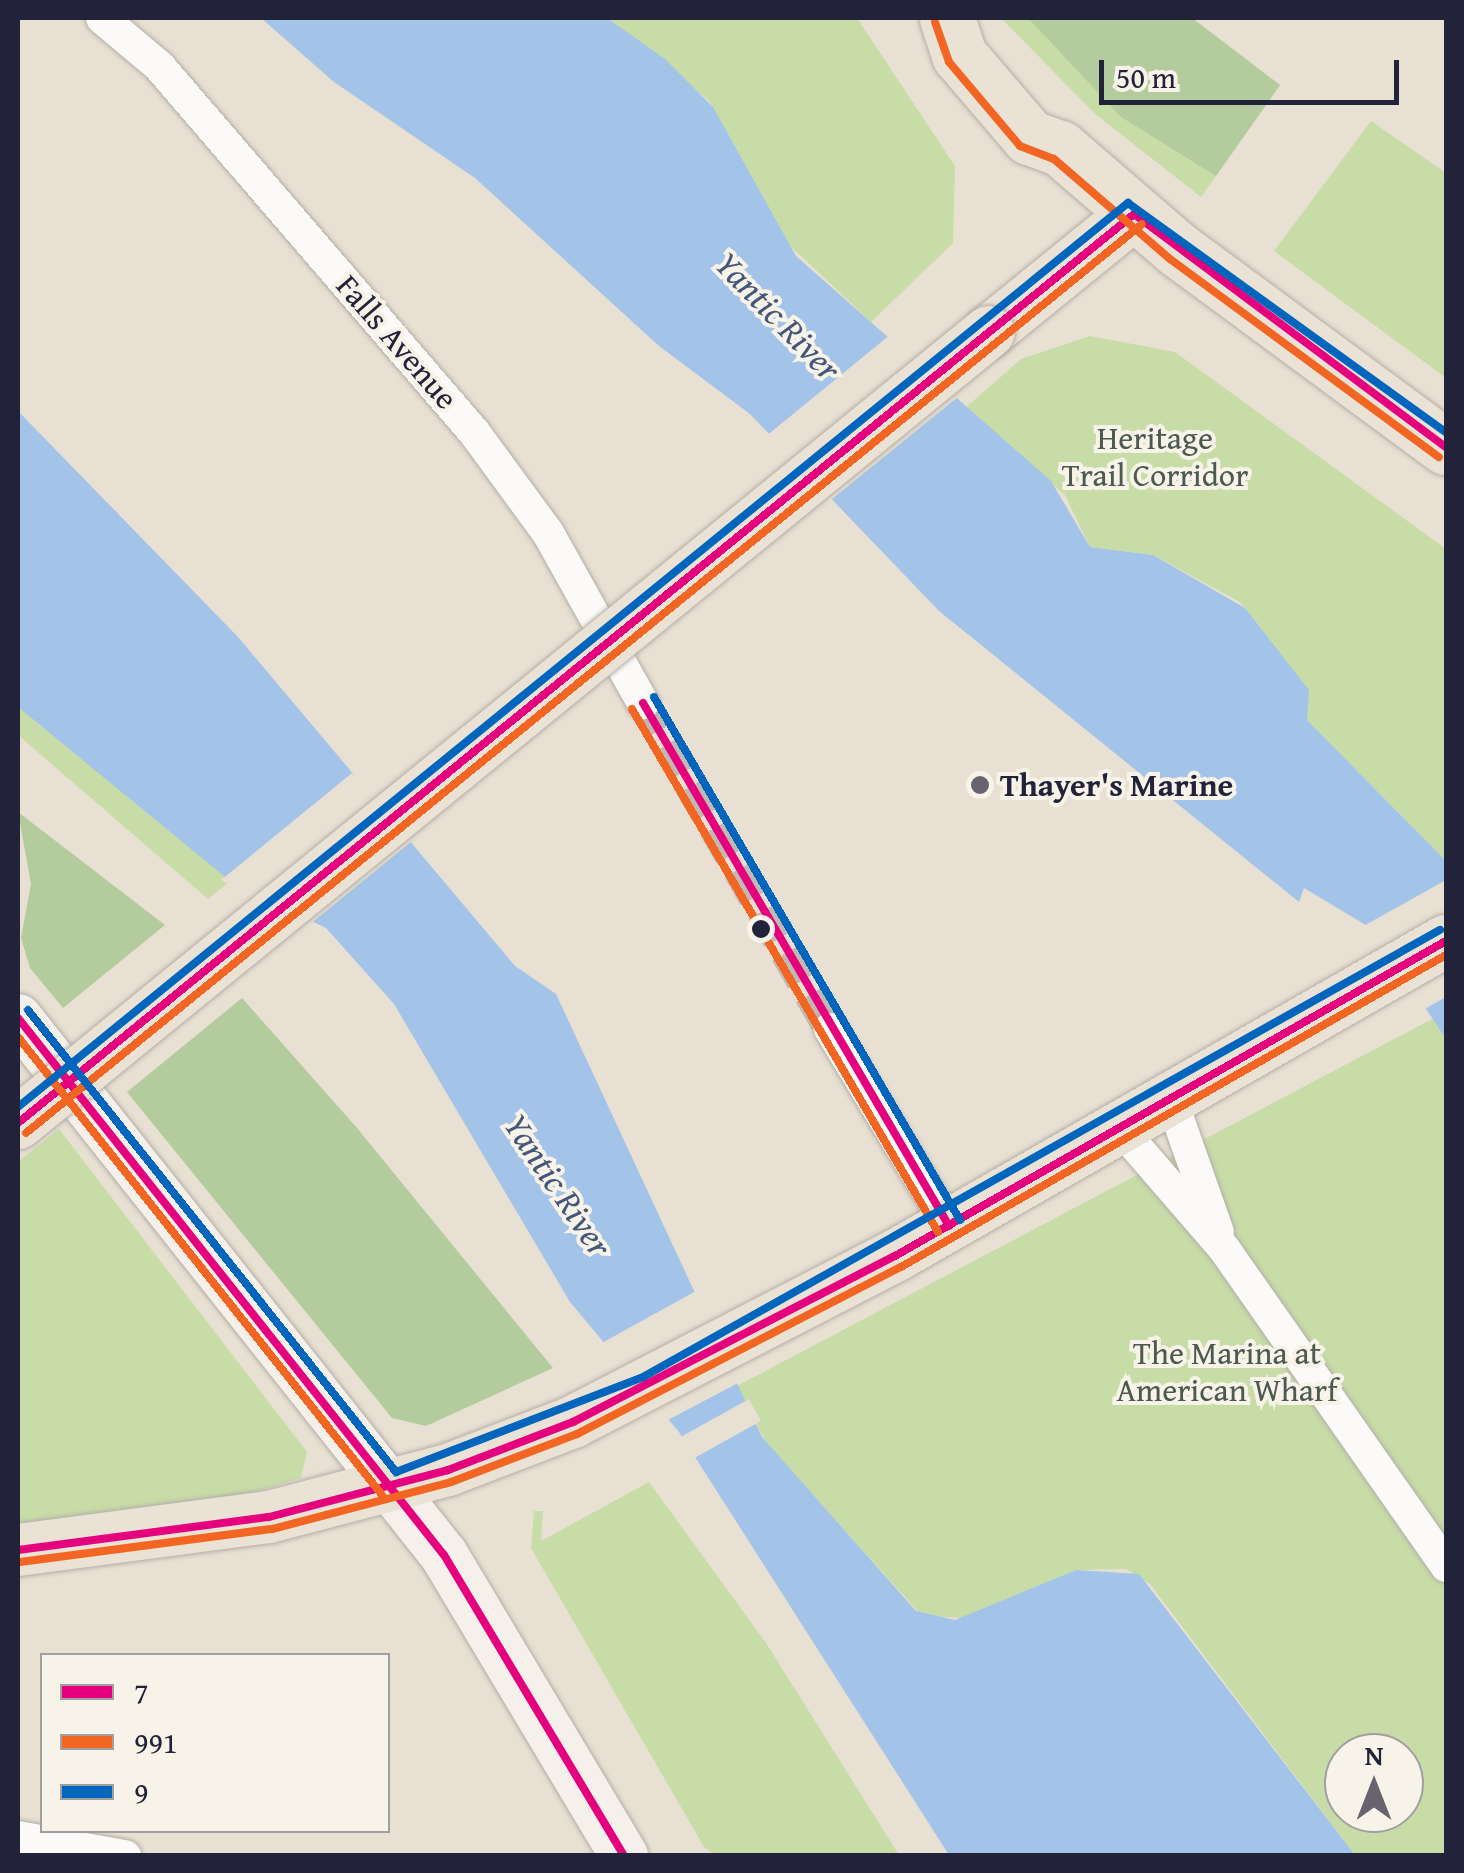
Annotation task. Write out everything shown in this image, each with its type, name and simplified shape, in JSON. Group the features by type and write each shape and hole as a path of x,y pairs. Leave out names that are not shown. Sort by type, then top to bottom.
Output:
{"highway":[{"path":"949,20 958,54 1019,129 1060,148 1134,214 1446,447"}],"main road":[{"path":"18,1123 1134,214"},
{"path":"18,1550 206,1530 392,1486 572,1422 766,1325 949,1226 1446,941"},
{"path":"18,1018 392,1486 493,1628 624,1856"}],"street":[{"name":"Falls Avenue","path":"102,18 159,66 486,446 548,533 643,703"},
{"path":"830,1029 949,1226"},
{"path":"1170,1096 1225,1250"},
{"path":"1118,1127 1225,1250 1446,1566"},
{"path":"18,1838 124,1856"}],"green space":[{"path":"608,18 857,18 955,166 953,243 871,322 786,242 709,101"},
{"path":"1001,18 1192,18 1280,85 1201,197 1094,113"},
{"path":"1028,18 1192,18 1280,85 1216,176 1121,117"},
{"path":"1371,121 1446,173 1446,378 1274,251"},
{"name":"Heritage Trail Corridor","path":"1090,336 1175,352 1446,549 1446,861 1307,720 1293,670 1240,602 1153,555 1090,547 1065,495 964,409 1021,359"},
{"path":"18,707 230,881 208,899 18,735"},
{"path":"18,812 165,925 63,1008 30,968 21,938 31,884"},
{"path":"242,998 357,1128 553,1368 426,1426 392,1418 127,1092"},
{"name":"The Marina at American Wharf","path":"1434,1018 1446,1039 1446,1855 1355,1855 1338,1833 1424,1833 1424,1733 1324,1733 1324,1814 1150,1584 1126,1569 1076,1570 964,1618 922,1616 766,1443 737,1386"},
{"path":"59,1129 307,1452 301,1478 215,1504 18,1524 18,1162"},
{"path":"649,1482 766,1643 899,1855 716,1856 704,1847 531,1548 534,1511 543,1511 541,1541"}],"water":[{"name":"Yantic River","path":"261,18 607,18 665,59 713,107 796,256 1051,481 1090,547 1153,555 1245,608 1309,690 1307,720 1446,861 1446,1039 1374,930 1304,888 1299,902 939,611 750,414 659,346 475,178 334,82"},
{"name":"Yantic River","path":"18,411 238,637 515,966 556,994 762,1437 916,1611 955,1620 1076,1570 1139,1574 1324,1815 1324,1833 1338,1833 1355,1855 949,1855 679,1432 570,1302 394,1004 326,928 230,881 18,707"}],"pier":[{"path":"891,334 958,397 826,504 765,437"},
{"path":"352,773 417,837 309,925 221,880"},
{"path":"1446,880 1446,997 1423,1010 1360,928"},
{"path":"696,1291 740,1382 664,1422 600,1344"},
{"path":"749,1399 761,1421 689,1461 677,1439"}],"tunnel":[{"path":"643,703 830,1029"}],"transit line":[{"name":"991","path":"935,22 949,62 1020,146 1054,159 1170,259 1439,457"},
{"name":"9","path":"18,1107 1128,203 1446,432"},
{"name":"7","path":"1134,214 1446,447"},
{"name":"7","path":"18,1123 1134,214"},
{"name":"991","path":"26,1133 1142,224"},
{"name":"9","path":"654,697 960,1220"},
{"name":"7","path":"643,703 949,1226"},
{"name":"991","path":"632,709 938,1232"},
{"name":"9","path":"28,1010 396,1472 643,1377 1440,930"},
{"name":"7","path":"18,1550 269,1517 448,1470 573,1422 895,1256 1446,941"},
{"name":"991","path":"20,1562 272,1529 451,1482 577,1434 901,1267 1446,955"},
{"name":"7","path":"18,1018 444,1555 624,1856"},
{"name":"991","path":"18,1037 382,1495"}],"place":[{"name":"Thayer's Marine","path":"980,785"}]}
